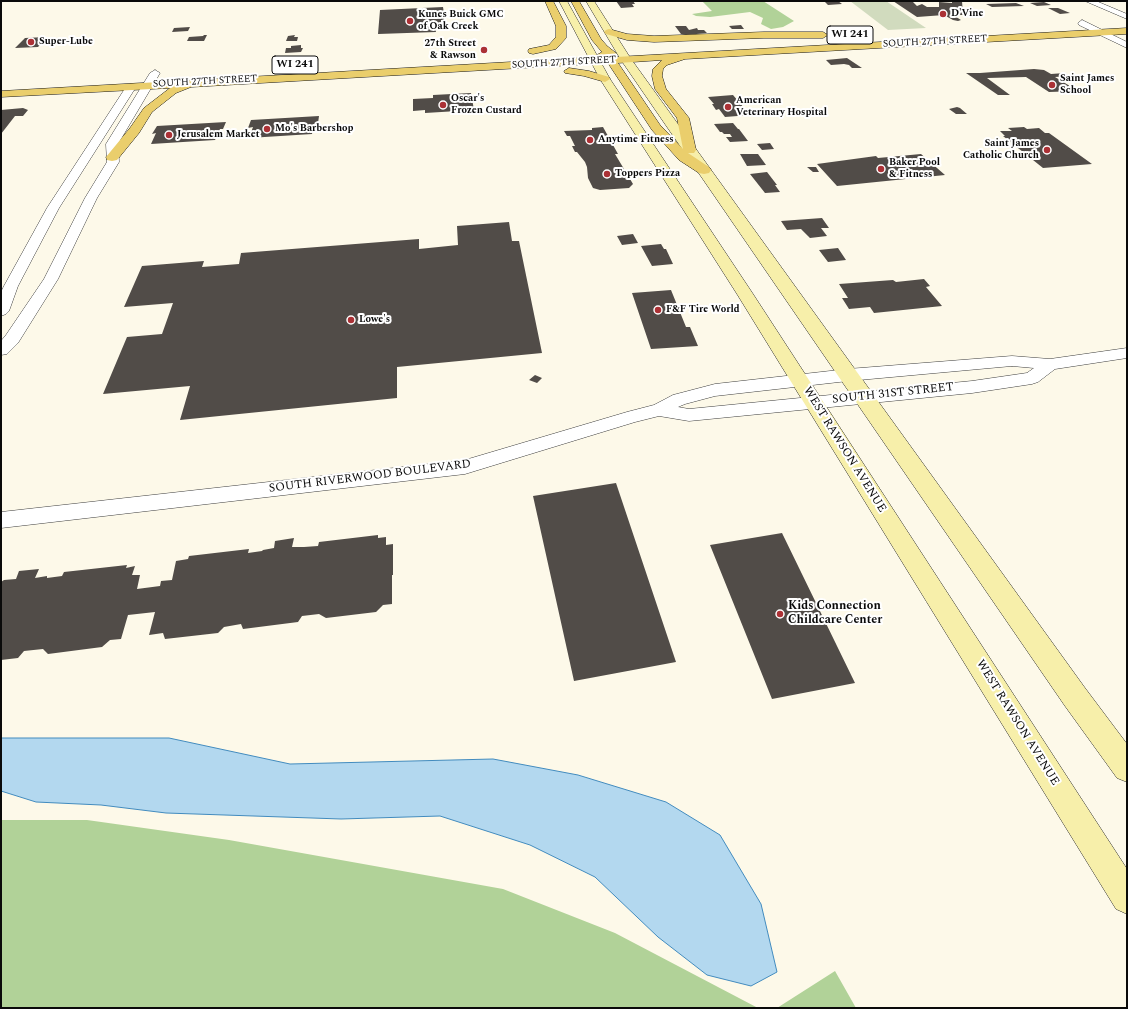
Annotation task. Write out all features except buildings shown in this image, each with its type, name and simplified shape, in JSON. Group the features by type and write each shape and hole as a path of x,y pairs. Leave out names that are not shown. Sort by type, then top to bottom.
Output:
{"main road":[{"name":"SOUTH 27TH STREET","path":"548,1 561,26 561,38 552,47 529,52 563,50"},
{"name":"WEST RAWSON AVENUE","path":"562,1 690,150 1075,697 1127,768"},
{"path":"575,1 607,54 656,127 684,157 704,170"},
{"name":"WEST RAWSON AVENUE","path":"590,1 609,32 605,79 741,287 1127,898"},
{"path":"1078,23 1127,21"},
{"name":"SOUTH 27TH STREET","path":"577,49 607,54 684,57 1127,31"},
{"name":"SOUTH 27TH STREET","path":"139,74 151,79 204,82 402,72 831,35 764,35 654,39 627,37 609,32"},
{"path":"313,76 410,64 777,45 894,36 917,32"},
{"path":"684,57 663,63 658,69 657,76 661,89 683,118 690,150"},
{"path":"151,79 291,71 373,62"},
{"path":"402,72 461,74 560,70 585,73 605,79"},
{"name":"SOUTH 27TH STREET","path":"1,94 131,86 166,72"},
{"path":"112,157 135,130 142,117 155,103 172,91 204,82"},
{"path":"1,98 85,95 114,99 120,103"}],"street":[{"path":"1089,1 1127,17"},
{"path":"1078,23 1127,45"},
{"path":"1,350 12,339 51,278 91,198 113,162 112,144 151,79"},
{"path":"1,312 11,286 52,208 131,86"},
{"name":"SOUTH 31ST STREET","path":"800,380 1012,360 1050,364 1127,353"},
{"name":"SOUTH 31ST STREET","path":"659,410 689,415 972,387 1032,378 1050,364"},
{"name":"SOUTH RIVERWOOD BOULEVARD","path":"1,520 465,467 633,416 659,410 679,399 715,390 800,380"}],"green space":[{"path":"702,1 763,1 794,21 783,27 771,29 761,24 763,18 750,12 710,17 696,16 692,14 712,11"},
{"path":"850,1 886,1 926,28 888,30"},
{"path":"1,820 87,820 229,840 503,889 615,933 758,1008 1,1008"},
{"path":"835,971 856,1008 777,1008"}],"water":[{"path":"1,738 169,738 290,764 493,759 578,775 666,802 720,835 761,904 777,972 751,986 707,975 658,937 595,877 530,845 440,816 341,819 166,813 101,805 36,802 1,791"}],"place":[{"name":"D'Vine","path":"943,14"},
{"name":"Kunes Buick GMC of Oak Creek","path":"410,21"},
{"name":"Super-Lube","path":"31,42"},
{"name":"27th Street & Rawson","path":"484,50"},
{"name":"Saint James School","path":"1052,85"},
{"name":"Oscar's Frozen Custard","path":"443,105"},
{"name":"American Veterinary Hospital","path":"728,107"},
{"name":"Mo's Barbershop","path":"267,129"},
{"name":"Jerusalem Market","path":"169,135"},
{"name":"Anytime Fitness","path":"590,140"},
{"name":"Saint James Catholic Church","path":"1047,150"},
{"name":"Baker Pool & Fitness","path":"881,169"},
{"name":"Toppers Pizza","path":"607,174"},
{"name":"F&F Tire World","path":"658,310"},
{"name":"Lowe's","path":"351,320"},
{"name":"Kids Connection Childcare Center","path":"780,614"}]}
